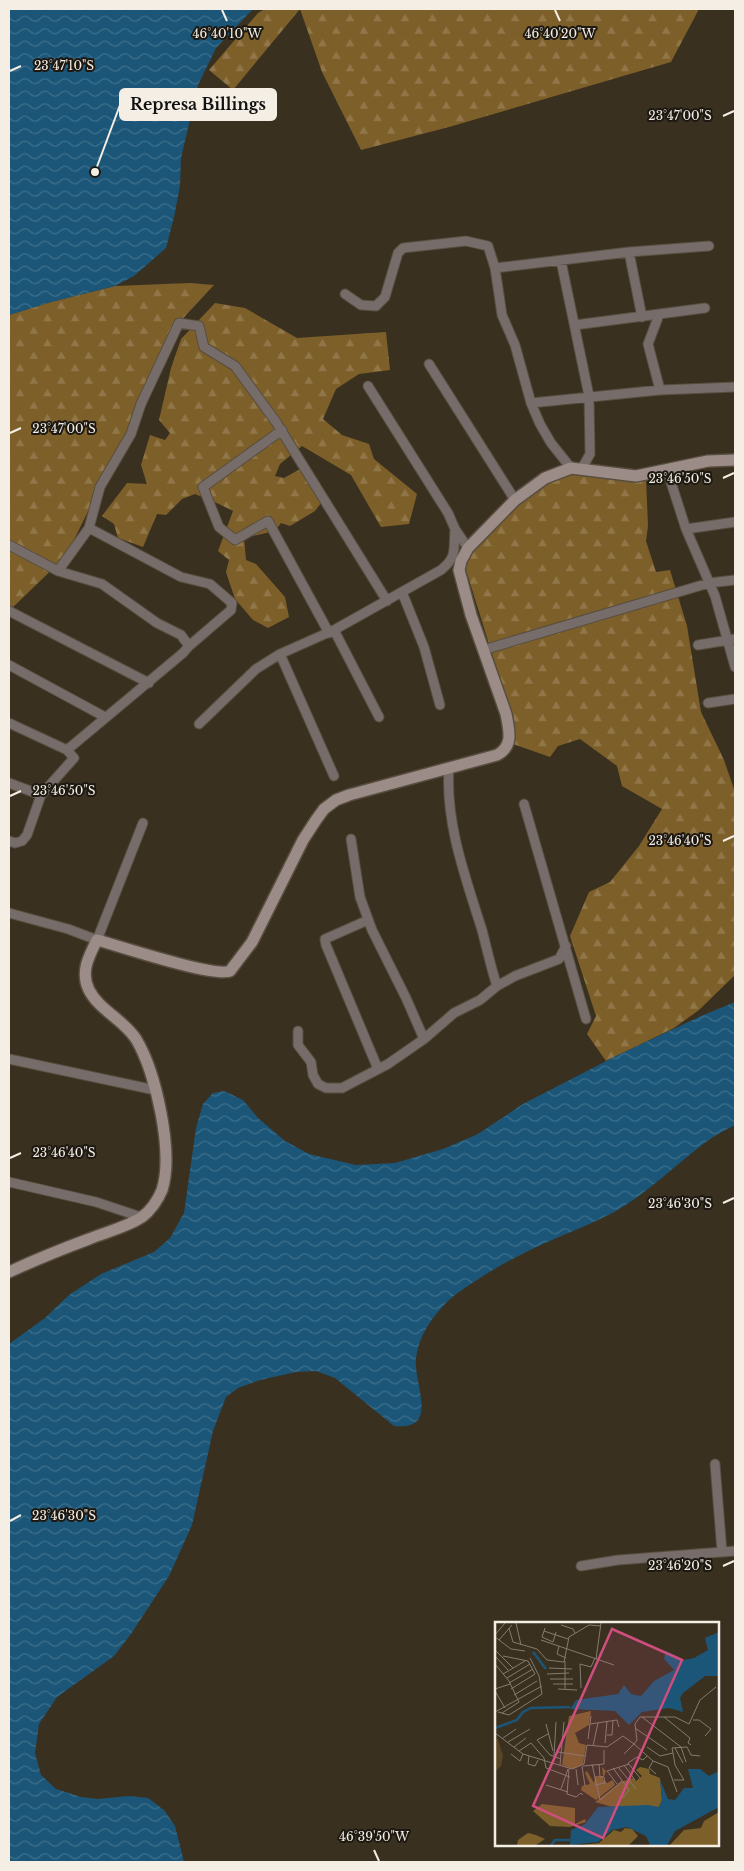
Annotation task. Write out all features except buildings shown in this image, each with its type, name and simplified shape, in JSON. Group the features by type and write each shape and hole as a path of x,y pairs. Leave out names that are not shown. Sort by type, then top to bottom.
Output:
{"street":[{"path":"345,294 361,305 376,306 385,297 398,252 403,248 466,240 488,246 495,268 502,315 515,345 540,424 551,443 576,468"},
{"path":"495,268 629,252 709,246"},
{"path":"629,252 642,317"},
{"path":"561,261 589,396 590,454 576,468"},
{"path":"575,325 705,308"},
{"path":"659,315 648,344 660,390"},
{"path":"58,571 89,528 100,487 131,434 142,404 179,323 199,326 204,347 235,366 282,430 387,601"},
{"path":"429,364 515,500"},
{"path":"368,386 468,548"},
{"path":"532,403 660,390 735,387"},
{"path":"282,430 203,487 219,527 235,540 268,521 379,717"},
{"path":"9,912 160,959 220,973 230,971 252,942 303,840 324,809 336,800 349,795 497,754 503,752 508,745 509,729 506,714 471,615 460,570 461,561 468,548 515,500 544,478 576,468 636,476 708,461 735,460"},
{"path":"667,470 686,528 731,639 735,667"},
{"path":"686,528 735,522"},
{"path":"68,750 105,717 184,653 231,610 232,603 210,584 181,577 89,528"},
{"path":"199,724 256,668 280,654 332,631 441,570 451,562 454,554 455,529"},
{"path":"9,546 58,571 102,584 157,623 181,635 190,646"},
{"path":"483,650 709,583 735,580"},
{"path":"402,592 424,647 440,705"},
{"path":"9,611 149,683"},
{"path":"698,645 731,639"},
{"path":"280,654 334,776"},
{"path":"9,665 105,717"},
{"path":"708,703 735,699"},
{"path":"9,723 68,750 74,758 41,796 27,835 22,841 16,843 9,841"},
{"path":"449,768 448,780 454,834 472,902 482,931 488,962 497,986"},
{"path":"9,784 41,796"},
{"path":"524,804 586,1019"},
{"path":"9,1272 47,1254 141,1217 152,1208 162,1190 165,1175 164,1125 146,1060 135,1038 89,991 85,978 85,966 143,823"},
{"path":"351,840 360,897 368,920 424,1039"},
{"path":"368,920 325,939 378,1069"},
{"path":"298,1031 298,1044 311,1062 313,1075 318,1084 326,1088 342,1088 378,1069 424,1039 454,1013 480,1000 497,986 515,976 559,959 566,946"},
{"path":"9,1059 57,1071 155,1090"},
{"path":"9,1182 96,1202 141,1217"},
{"path":"715,1464 722,1552"},
{"path":"581,1566 618,1560 735,1551"}],"green space":[{"path":"265,9 300,9 233,90 209,70 258,13"},
{"path":"300,9 699,9 671,62 449,127 361,150 322,72"},
{"path":"190,283 214,285 174,328 141,404 66,556 9,611 9,315 115,286"},
{"path":"215,303 245,308 297,338 386,332 390,370 359,374 336,389 323,419 342,435 369,444 374,459 417,494 409,524 381,527 351,475 302,446 280,464 275,476 284,478 302,468 324,499 315,511 290,526 281,523 275,531 244,538 246,560 256,564 285,597 289,617 268,628 253,620 235,599 226,572 229,560 218,551 233,511 195,494 182,499 166,515 157,514 143,547 118,538 114,524 102,516 127,483 147,484 141,465 150,435 165,440 170,433 159,420 171,368 181,339"},
{"path":"565,472 646,479 648,526 646,541 656,572 670,570 687,626 701,712 724,760 735,792 735,975 699,1010 674,1028 606,1061 587,1034 596,1016 570,936 589,892 610,882 639,846 662,809 622,786 617,766 580,739 558,746 550,757 513,744 512,718 466,570 467,556 501,520 534,492"}],"water":[{"path":"9,9 253,9 216,48 198,85 181,158 180,186 166,248 134,276 115,286 9,315"},
{"path":"735,1002 735,1125 709,1139 651,1187 616,1211 535,1247 483,1276 450,1299 435,1315 420,1342 416,1358 416,1369 422,1404 421,1414 417,1421 408,1426 394,1426 335,1378 316,1371 296,1372 260,1380 238,1388 226,1397 213,1431 192,1525 169,1576 131,1634 114,1656 57,1697 39,1724 35,1753 41,1775 56,1789 81,1797 98,1799 129,1796 148,1798 164,1810 175,1826 184,1862 9,1862 9,1344 45,1318 69,1295 101,1274 154,1252 170,1238 184,1213 196,1128 203,1104 213,1093 224,1091 243,1100 258,1118 285,1141 309,1154 356,1165 395,1163 443,1149 478,1134 523,1104 616,1056"}],"place":[{"name":"Represa Billings","path":"95,172"}]}
